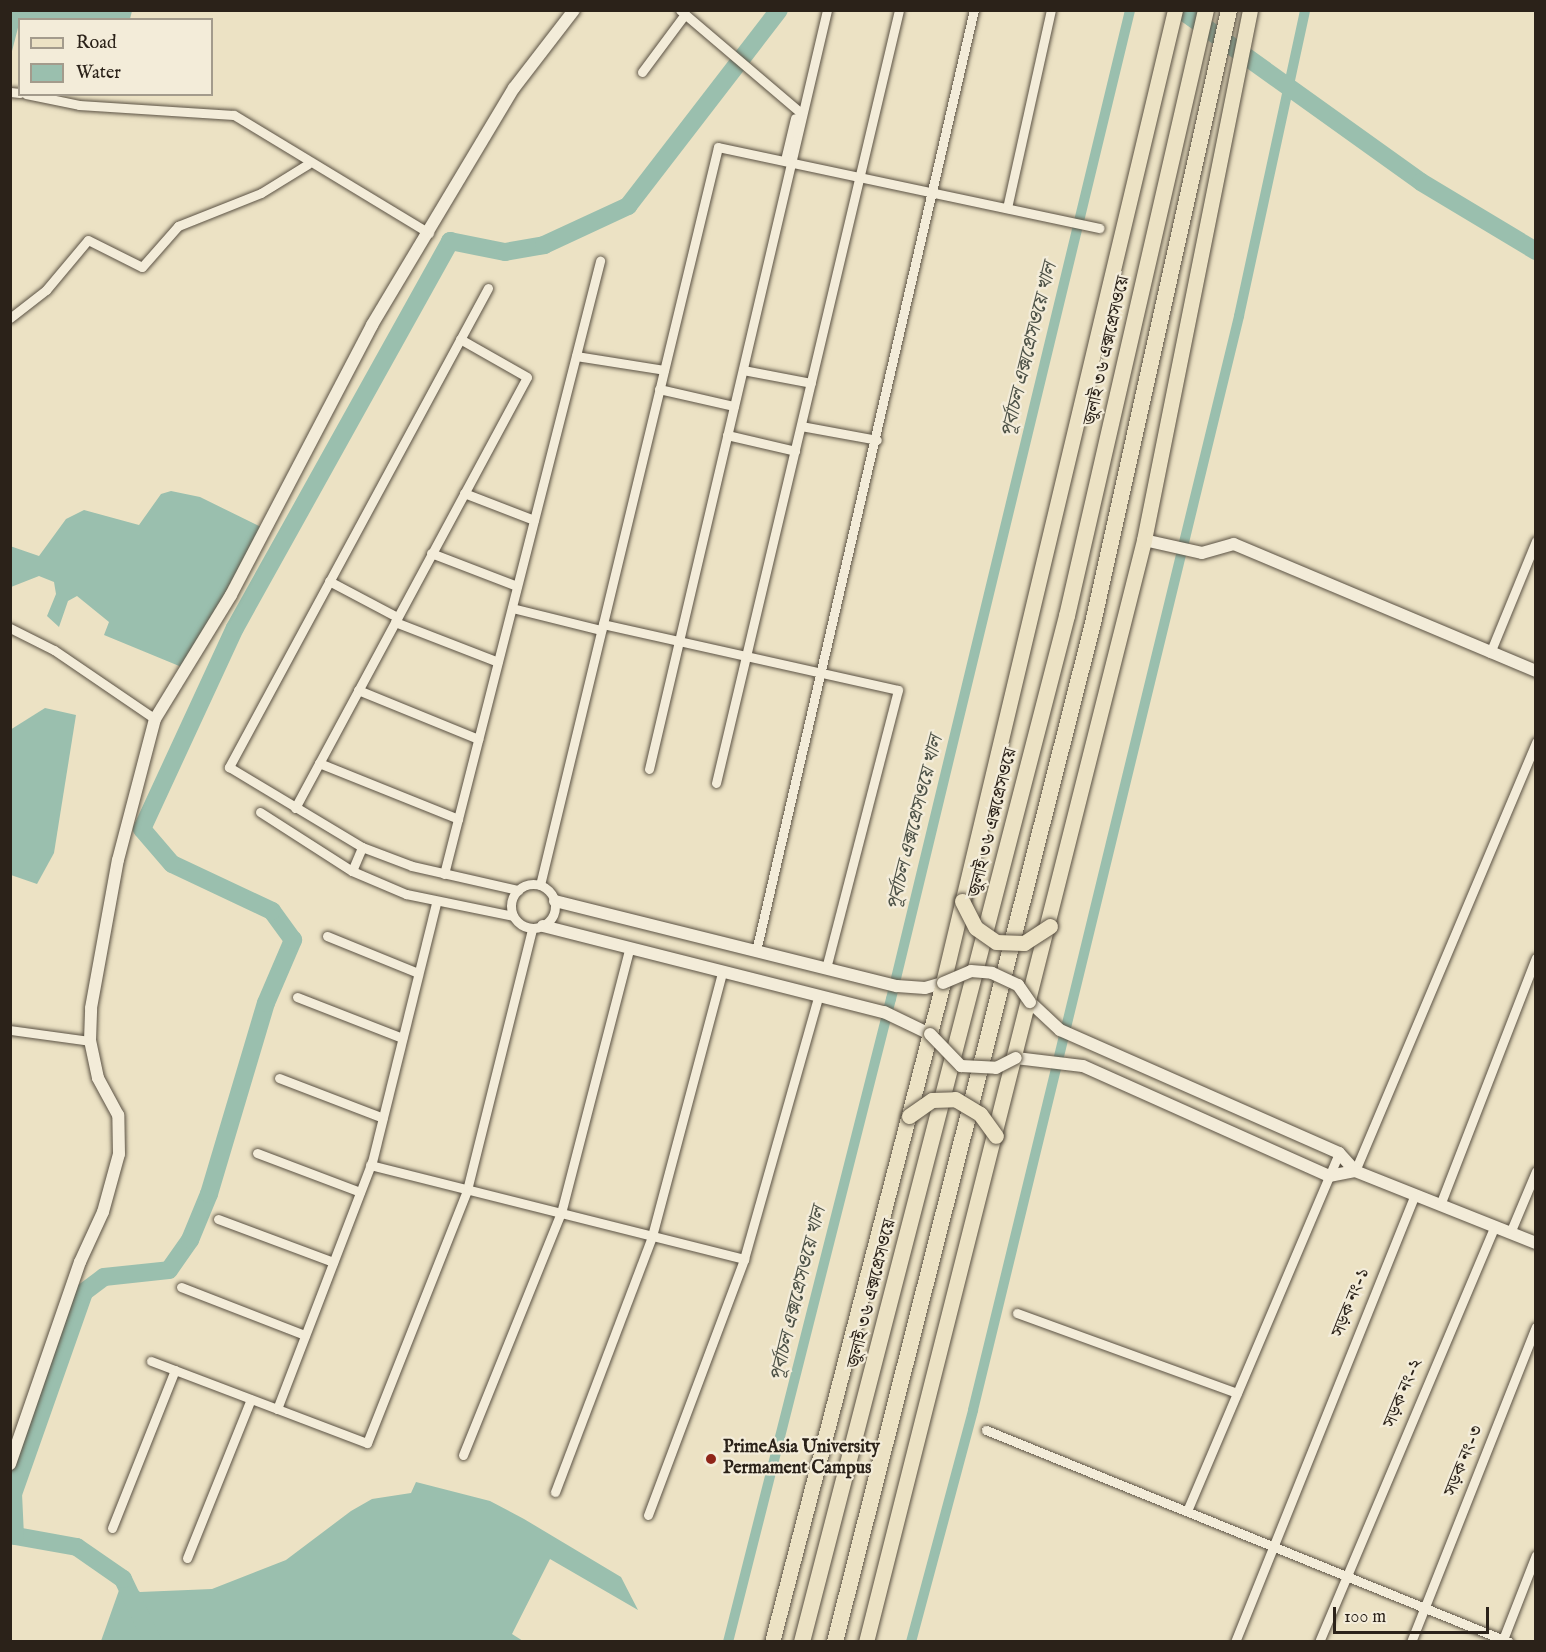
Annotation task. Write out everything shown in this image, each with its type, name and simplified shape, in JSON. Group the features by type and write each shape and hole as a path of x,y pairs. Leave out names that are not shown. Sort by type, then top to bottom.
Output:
{"highway":[{"name":"জুলাই ৩৬ এক্সপ্রেসওয়ে","path":"802,1641 1067,616 1206,10"},
{"path":"835,1641 1093,623 1229,10"}],"main road":[{"path":"772,1641 879,1238 943,983 1175,10"},
{"path":"866,1641 1050,926 1144,540 1189,331 1229,107 1250,10"},
{"path":"962,901 976,928 996,942 1024,943 1050,926"},
{"path":"909,1116 932,1100 955,1099 980,1114 996,1136"},
{"path":"782,1641 784,1594"}],"street":[{"path":"10,1464 80,1262 103,1212 119,1154 118,1115 98,1078 90,1041 91,1008 118,860 155,719 231,596 372,325 429,234 514,88 574,10"},
{"path":"649,769 743,370 821,10"},
{"path":"788,161 802,114 827,10"},
{"path":"716,783 899,10"},
{"path":"756,951 935,194 974,10"},
{"path":"1007,208 1051,10"},
{"path":"642,72 683,12 760,73 802,114"},
{"path":"36,96 79,105 234,115 274,136 308,164 429,234"},
{"path":"540,885 718,147 1099,228"},
{"path":"10,318 46,290 88,240 142,267 178,226 261,194 308,164"},
{"path":"444,874 600,261"},
{"path":"488,288 230,767 362,847 444,874 518,890 540,885"},
{"path":"295,808 526,377 460,339"},
{"path":"576,356 664,370"},
{"path":"743,370 812,383"},
{"path":"659,389 734,406"},
{"path":"801,426 877,440"},
{"path":"727,435 795,451"},
{"path":"464,494 534,520"},
{"path":"1144,540 1202,553 1234,544 1536,671"},
{"path":"1490,653 1536,541"},
{"path":"431,553 517,586"},
{"path":"329,581 396,620 498,662"},
{"path":"512,608 679,641 898,690 826,968"},
{"path":"10,628 54,650 155,719"},
{"path":"358,690 478,739"},
{"path":"1355,1170 1536,742"},
{"path":"319,763 458,819"},
{"path":"260,812 352,871 436,903 513,916 537,927 904,1018 930,1034 961,1066 996,1068 1016,1059 1083,1066 1329,1176 1355,1170"},
{"path":"352,871 362,847"},
{"path":"540,885 555,901 877,981 919,988 943,983 971,972 992,973 1018,985 1048,1024 1339,1153 1355,1170 1536,1243"},
{"path":"513,916 512,899 518,890"},
{"path":"152,1361 367,1443 467,1190 537,927 552,918 555,901"},
{"path":"276,1409 370,1165 436,903"},
{"path":"327,936 418,973"},
{"path":"463,1455 561,1213 629,950"},
{"path":"1440,1205 1536,958"},
{"path":"555,1492 651,1236 722,973"},
{"path":"297,997 402,1038"},
{"path":"648,1515 744,1259 818,997"},
{"path":"10,1030 90,1041"},
{"path":"279,1078 382,1118"},
{"path":"257,1153 360,1192"},
{"path":"1187,1511 1339,1153"},
{"path":"370,1165 744,1259"},
{"path":"1510,1233 1536,1172"},
{"name":"সড়ক নং-১","path":"1235,1641 1415,1194"},
{"path":"218,1219 333,1262"},
{"name":"সড়ক নং-২","path":"1319,1641 1494,1227"},
{"path":"181,1287 305,1335"},
{"path":"1017,1313 1237,1393"},
{"name":"সড়ক নং-৩","path":"1411,1641 1536,1327"},
{"path":"112,1528 175,1370"},
{"path":"187,1558 251,1399"},
{"path":"986,1430 1505,1641 1536,1555"}],"water":[{"path":"11,10 132,10 130,18 18,18 18,28 11,55"},
{"path":"171,491 200,497 261,527 184,668 104,635 109,622 77,596 68,601 59,627 47,616 56,594 54,582 39,576 11,587 10,546 39,556 66,519 84,510 139,525 161,494"},
{"path":"45,708 76,715 54,853 37,884 11,875 10,730"},
{"path":"416,1482 490,1501 524,1519 621,1577 638,1610 550,1559 512,1634 523,1641 101,1641 123,1579 140,1592 212,1589 286,1560 351,1511 372,1499 411,1493"}],"waterway":[{"path":"153,1642 123,1579 77,1547 15,1536 13,1494 84,1292 104,1277 169,1270 190,1240 209,1194 266,1003 293,940 272,911 172,864 142,829 235,628 450,241 505,252 544,245 628,206 779,10"},
{"name":"পূর্বাচল এক্সপ্রেসওয়ে খাল","path":"728,1642 891,999 1130,10"},
{"path":"1181,10 1421,182 1536,251"},
{"name":"পূর্বাচল এক্সপ্রেসওয়ে খাল","path":"911,1642 973,1410 1239,316 1305,10"}],"place":[{"name":"PrimeAsia University Permament Campus","path":"711,1459"}]}
